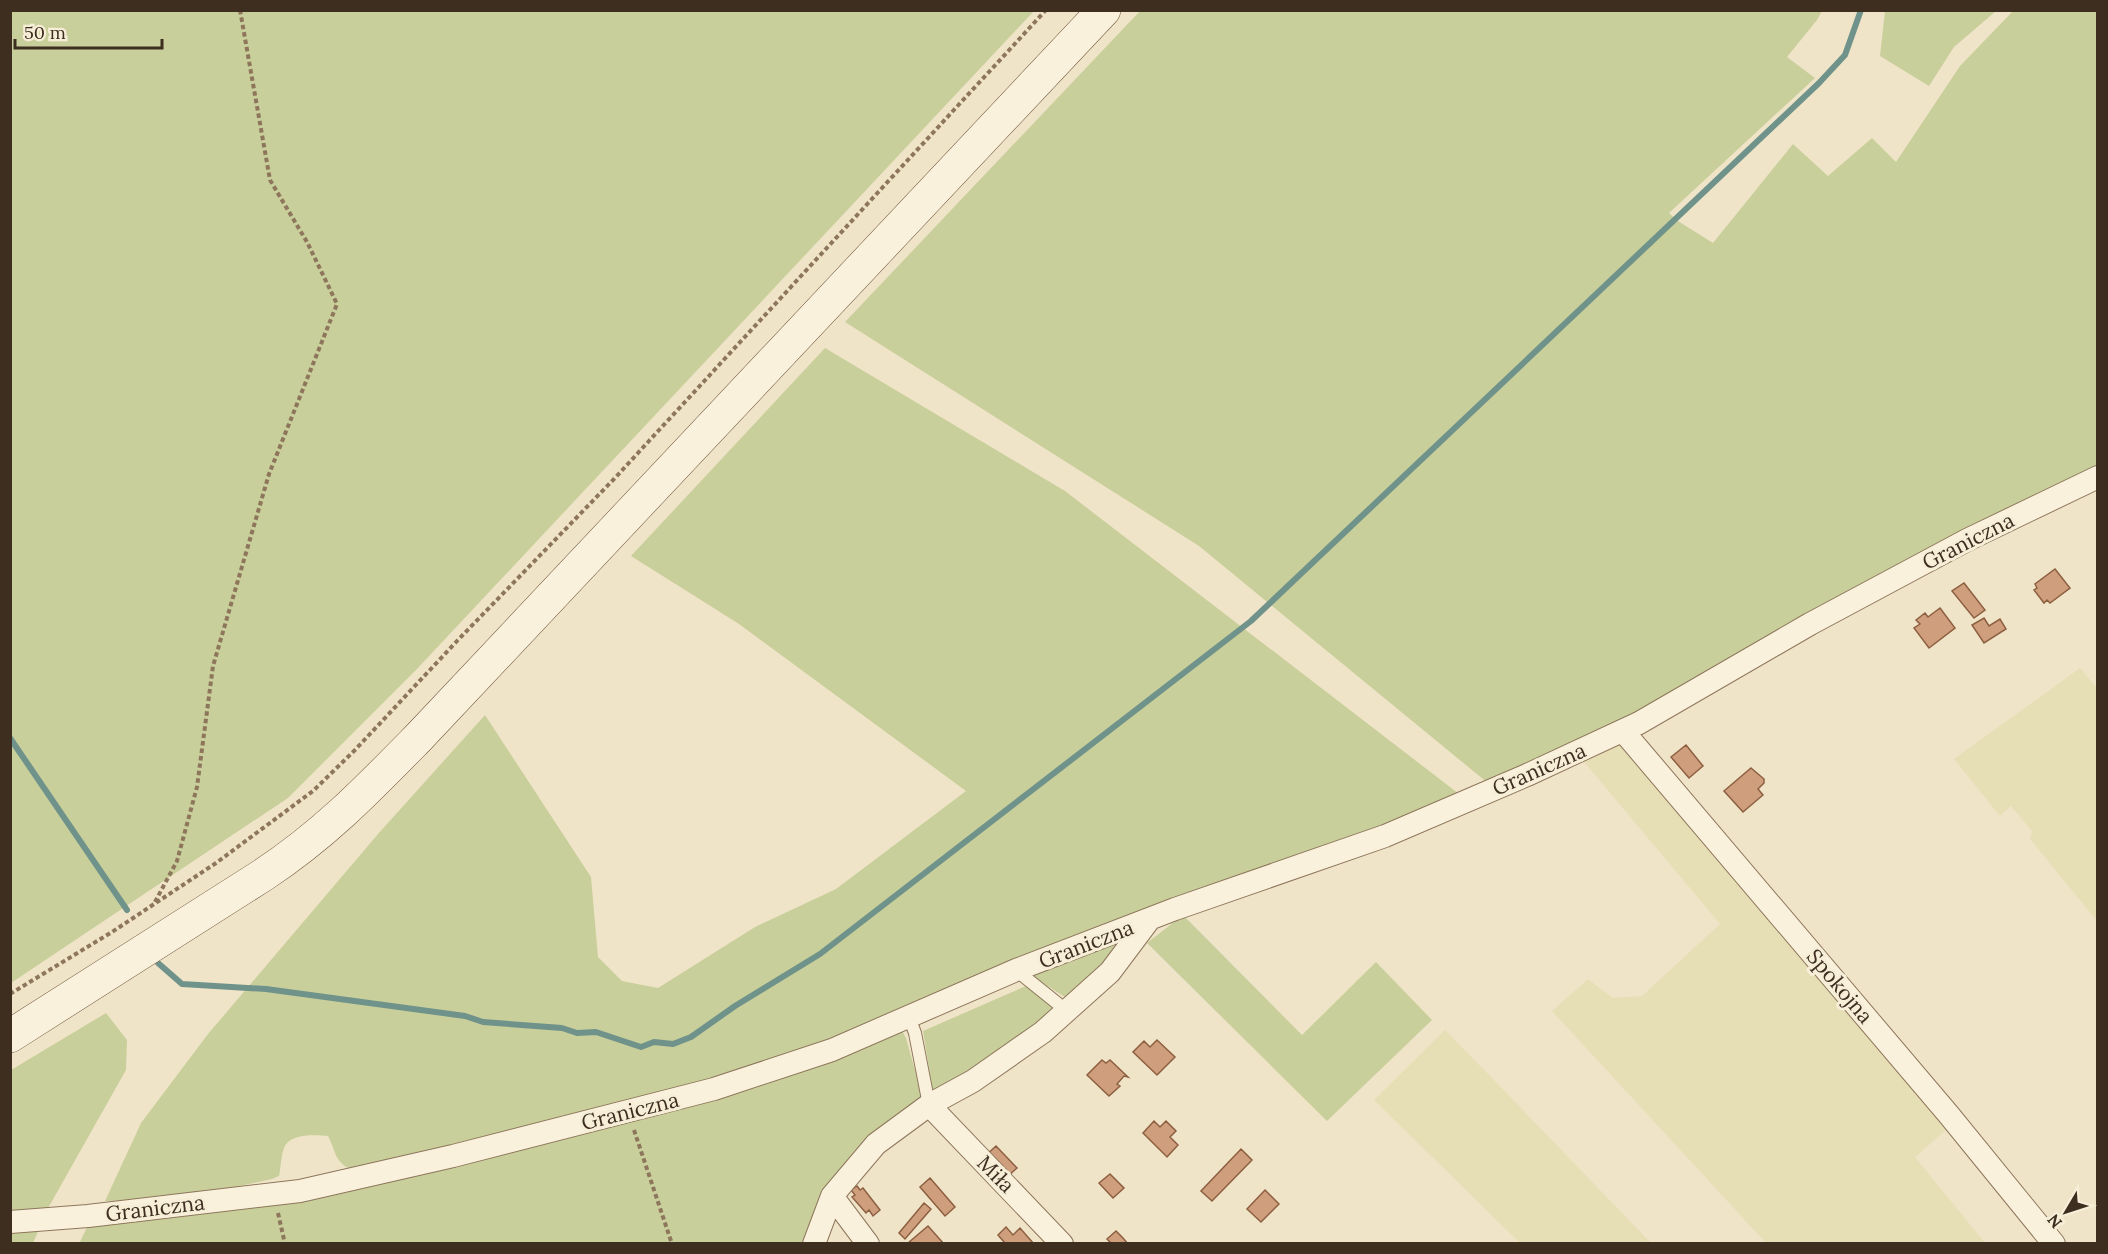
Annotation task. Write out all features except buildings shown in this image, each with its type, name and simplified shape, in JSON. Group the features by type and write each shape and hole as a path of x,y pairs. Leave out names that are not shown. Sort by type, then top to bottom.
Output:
{"main road":[{"path":"10,1036 271,870 303,848 339,818 420,736 1104,10"}],"street":[{"name":"Graniczna","path":"10,1222 88,1216 300,1191 714,1089 821,1053 1016,970 1175,909 1385,836 1527,775 1623,731 1810,624 1967,540 2097,477"},
{"name":"Spokojna","path":"1623,731 1949,1115 2054,1244"},
{"path":"814,1244 832,1196 876,1144 929,1105 973,1081 1004,1060 1067,1011 1110,972 1149,920"},
{"name":"Miła","path":"929,1105 1062,1244"},
{"path":"832,1196 868,1244"}],"lane":[{"path":"1016,970 1067,1011"},
{"path":"909,1017 915,1033 929,1105"}],"path":[{"path":"154,902 177,861 197,787 213,666 269,474 337,304 307,242 270,180 240,10"},
{"path":"10,994 112,932 216,863 313,791 614,479 1046,10"},
{"path":"628,1111 672,1244"},
{"path":"275,1194 285,1244"}],"shaded area":[{"path":"2080,668 2097,688 2097,921 2030,839 2032,831 2011,806 2000,816 1954,759"},
{"path":"1618,738 1947,1129 1915,1157 1985,1243 1766,1243 1552,1011 1588,979 1613,998 1642,996 1720,924 1580,757"},
{"path":"1445,1030 1651,1243 1520,1243 1374,1100"}],"green space":[{"path":"11,10 1034,11 416,670 288,798 11,983"},
{"path":"1885,10 1996,11 1954,47 1929,86 1880,56"},
{"path":"1140,11 1822,11 1787,57 1815,78 1669,213 1713,243 1793,144 1828,176 1872,138 1896,162 1960,66 2013,11 2097,11 2097,466 2042,491 1624,721 1489,784 1199,546 845,322"},
{"path":"825,348 1065,491 1463,797 1022,963 775,1060 646,1099 350,1169 338,1159 328,1136 297,1137 287,1143 284,1148 279,1176 272,1179 175,1200 105,1201 141,1123 208,1034 378,834 485,715 591,877 598,957 622,981 658,988 755,927 836,889 966,791 739,624 631,556"},
{"path":"1183,915 1302,1035 1376,962 1432,1020 1327,1121 1147,943"},
{"path":"1122,938 1127,946 1068,999 1024,971"},
{"path":"1026,986 1058,1010 1027,1039 933,1093 923,1031"},
{"path":"106,1013 127,1040 126,1070 47,1210 11,1212 11,1070"},
{"path":"901,1029 906,1038 923,1099 808,1243 79,1244 89,1223 372,1181"},
{"path":"40,1227 33,1243 11,1244 11,1229"}],"waterway":[{"path":"158,963 182,984 266,989 465,1016 483,1022 562,1028 577,1033 596,1032 641,1047 654,1042 673,1044 691,1037 735,1006 820,954 1251,621 1819,83 1845,55 1861,10"},
{"path":"10,738 127,910"}]}
